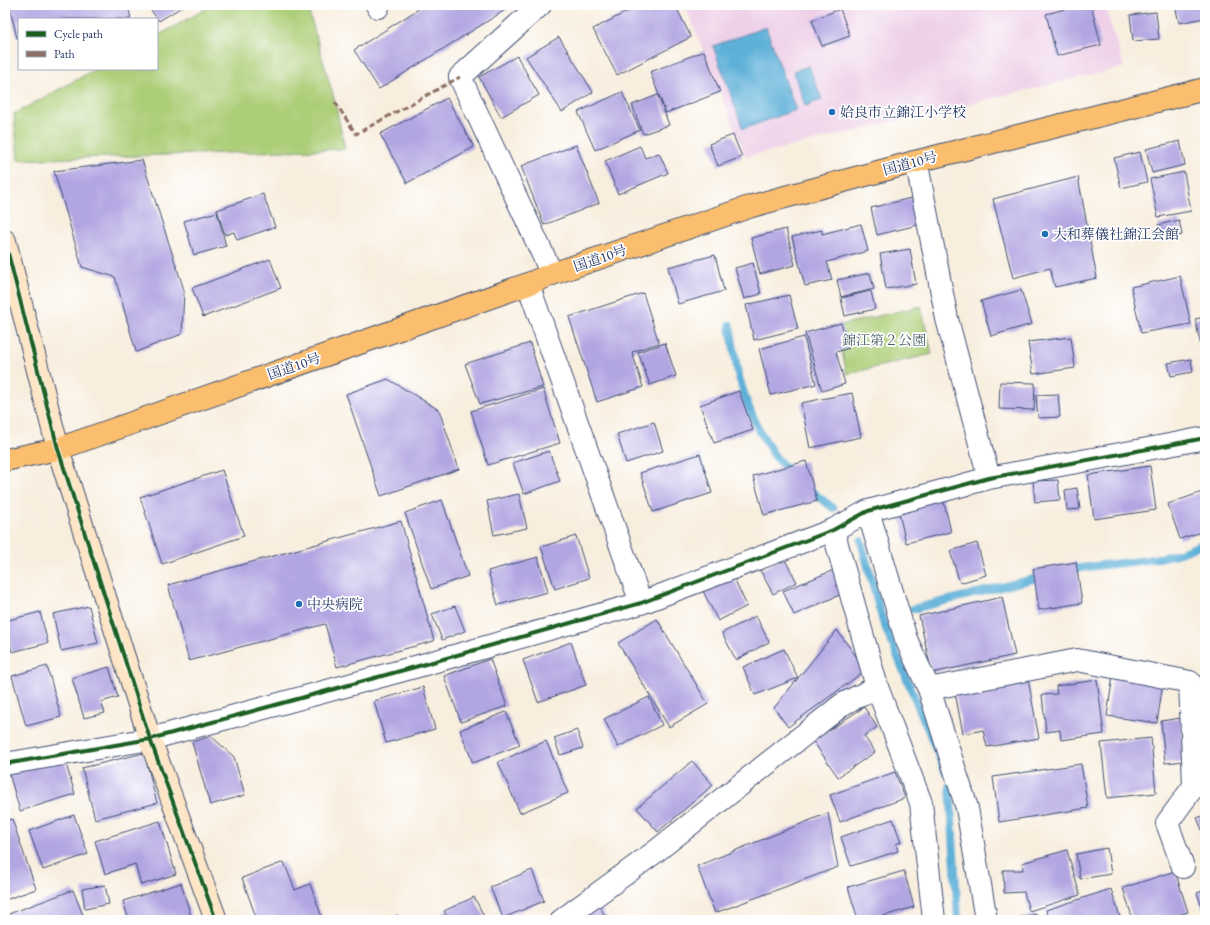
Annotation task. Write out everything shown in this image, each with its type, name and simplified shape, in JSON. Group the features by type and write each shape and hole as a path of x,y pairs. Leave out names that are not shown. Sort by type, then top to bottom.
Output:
{"highway":[{"name":"国道10号","path":"5,460 58,449 528,284 552,274 752,206 914,162 1205,89"}],"street":[{"path":"540,5 460,77 552,274"},
{"path":"914,162 919,175 947,319 989,478"},
{"path":"5,241 58,449 150,739 216,920"},
{"path":"528,284 641,603"},
{"path":"5,764 150,739 415,668 641,603 833,530 868,511 989,478 1205,438"},
{"path":"868,511 906,639 929,689 967,808 986,920"},
{"path":"833,530 877,687 921,803 934,920"},
{"path":"929,689 1077,660 1190,682 1194,786 1167,824 1183,867"},
{"path":"562,920 655,852 842,704 877,687"}],"shaded area":[{"name":"姶良市立錦江小学校","path":"685,5 1105,5 1124,67 746,157"}],"green space":[{"path":"213,5 307,5 335,102 345,149 18,160 14,114 94,70 158,70 158,35"},
{"name":"錦江第２公園","path":"921,306 932,354 847,374 836,326"}],"water":[{"path":"766,27 796,110 743,129 713,46"},
{"path":"809,66 822,100 805,106 793,71"}],"building":[{"path":"9,5 128,5 131,18 18,18 17,38"},
{"path":"147,5 185,5 159,21"},
{"path":"425,5 509,5 510,7 379,89 354,50"},
{"path":"640,5 675,5 691,37 617,75 593,29"},
{"path":"1080,5 1091,5 1101,45 1057,56 1046,14"},
{"path":"1175,5 1205,5 1205,18 1179,23"},
{"path":"840,9 850,36 822,46 812,20"},
{"path":"1156,12 1159,39 1133,41 1130,15"},
{"path":"559,37 593,92 562,112 526,57"},
{"path":"704,51 720,92 666,113 650,72"},
{"path":"517,56 539,95 501,117 479,77"},
{"path":"622,92 640,130 595,150 578,112"},
{"path":"658,95 669,125 643,134 632,105"},
{"path":"447,98 474,147 407,183 380,134"},
{"path":"733,135 742,157 718,166 709,144"},
{"path":"1180,141 1185,165 1152,173 1146,149"},
{"path":"576,145 599,203 544,225 521,166"},
{"path":"640,146 645,158 659,153 668,173 618,194 605,161"},
{"path":"1140,152 1147,182 1121,188 1114,158"},
{"path":"142,160 184,290 182,334 136,352 115,277 82,267 54,171"},
{"path":"1184,172 1191,211 1158,217 1150,179"},
{"name":"大和葬儀社錦江会館","path":"1078,177 1097,278 1055,287 1050,268 1013,278 993,199"},
{"path":"263,194 275,227 237,240 234,232 225,235 217,210"},
{"path":"919,196 926,223 877,235 871,208"},
{"path":"217,212 226,246 194,255 184,221"},
{"path":"1179,220 1182,235 1161,240 1158,225"},
{"path":"861,224 868,251 827,262 832,280 805,286 792,237 822,230 822,234"},
{"path":"786,229 795,265 760,274 751,238"},
{"path":"910,249 916,284 886,289 880,254"},
{"path":"715,255 724,291 678,304 668,267"},
{"path":"270,259 281,288 203,317 192,288"},
{"path":"753,263 761,294 744,299 735,268"},
{"path":"870,273 874,289 841,297 837,280"},
{"path":"1180,276 1191,324 1141,333 1131,287"},
{"path":"1021,290 1032,324 991,336 981,301"},
{"path":"871,291 875,309 845,316 841,298"},
{"path":"643,293 659,343 632,352 643,387 597,402 569,317"},
{"path":"789,295 798,329 754,340 746,305"},
{"path":"1205,317 1205,355 1203,355 1195,319"},
{"path":"841,323 849,348 836,352 845,384 822,391 805,333"},
{"path":"804,337 816,384 771,395 759,349"},
{"path":"1071,337 1075,368 1033,374 1028,342"},
{"path":"530,343 543,387 480,404 465,364"},
{"path":"665,343 676,376 650,385 638,352"},
{"path":"1191,359 1193,372 1171,376 1168,363"},
{"path":"388,379 439,410 459,469 381,496 346,394"},
{"path":"1000,382 1035,383 1034,410 999,409"},
{"path":"543,389 560,443 488,465 471,411"},
{"path":"739,391 753,430 714,443 700,405"},
{"path":"852,393 861,437 810,448 801,403"},
{"path":"1058,394 1060,417 1038,418 1036,395"},
{"path":"654,422 663,451 626,463 617,434"},
{"path":"549,451 560,481 524,494 513,463"},
{"path":"700,454 712,493 653,512 640,473"},
{"path":"806,461 817,501 764,515 753,476"},
{"path":"1150,466 1156,510 1094,519 1088,475"},
{"path":"222,470 244,536 162,564 140,497"},
{"path":"1058,480 1060,500 1035,502 1033,481"},
{"path":"940,485 951,532 906,543 895,496"},
{"path":"1077,488 1080,509 1067,510 1065,490"},
{"path":"1205,491 1205,531 1180,539 1168,504"},
{"path":"519,494 527,528 494,535 487,501"},
{"path":"442,500 468,576 431,589 405,513"},
{"name":"中央病院","path":"401,521 434,641 337,667 325,624 189,661 168,585"},
{"path":"576,536 589,578 555,589 541,547"},
{"path":"977,543 986,575 960,583 950,551"},
{"path":"538,557 548,592 498,605 488,571"},
{"path":"784,558 797,582 773,594 760,570"},
{"path":"1076,562 1082,603 1039,610 1033,569"},
{"path":"834,570 844,593 794,615 783,591"},
{"path":"733,576 747,606 718,621 703,591"},
{"path":"1002,597 1015,655 932,673 919,616"},
{"path":"89,606 98,643 61,651 53,614"},
{"path":"455,606 465,631 442,640 432,614"},
{"path":"40,612 48,643 12,652 5,621"},
{"path":"756,616 769,642 736,660 722,633"},
{"path":"657,619 708,704 669,727 618,643"},
{"path":"837,630 866,670 788,727 774,708"},
{"path":"571,642 586,685 538,702 523,660"},
{"path":"784,649 798,678 755,695 743,667"},
{"path":"490,659 507,706 461,722 444,676"},
{"path":"47,666 61,717 26,726 12,676"},
{"path":"109,667 118,697 101,702 105,713 84,718 72,678"},
{"path":"1113,675 1163,683 1157,723 1107,716"},
{"path":"1028,679 1039,738 987,747 983,730 963,734 955,693"},
{"path":"1097,680 1104,734 1061,740 1060,730 1046,732 1042,695 1057,694 1056,686"},
{"path":"423,687 435,729 386,743 374,701"},
{"path":"649,697 662,725 618,747 604,719"},
{"path":"864,707 877,727 864,736 875,752 838,777 813,741"},
{"path":"506,712 520,745 473,763 460,730"},
{"path":"1181,718 1186,761 1165,763 1161,721"},
{"path":"577,730 583,748 560,755 554,738"},
{"path":"211,736 234,757 245,795 210,805 192,742"},
{"path":"1151,738 1156,793 1107,798 1101,743"},
{"path":"546,741 568,793 520,813 498,762"},
{"path":"144,753 157,803 95,819 82,768"},
{"path":"64,757 75,794 20,811 9,773"},
{"path":"692,761 713,785 658,832 637,808"},
{"path":"1081,764 1088,808 999,822 993,777"},
{"path":"895,772 905,798 840,822 830,795"},
{"path":"828,813 838,867 715,913 697,866"},
{"path":"74,815 88,854 43,870 29,831"},
{"path":"1205,815 1205,837 1197,818"},
{"path":"12,819 36,889 5,900 5,821"},
{"path":"893,819 901,842 896,844 898,851 851,866 841,837"},
{"path":"160,821 176,874 141,885 135,864 105,874 95,841"},
{"path":"1107,848 1111,874 1080,879 1076,854"},
{"path":"1067,850 1080,895 1029,911 1024,892 1004,893 1003,870 1023,870 1022,863"},
{"path":"284,862 295,890 310,884 323,920 257,920 242,878"},
{"path":"532,870 544,901 503,918 490,887"},
{"path":"904,871 914,907 870,920 858,920 848,887"},
{"path":"1175,871 1188,912 1162,920 1133,920 1123,888"},
{"path":"181,883 192,920 129,920 123,901"},
{"path":"105,885 109,904 85,909 82,889"},
{"path":"1111,889 1121,920 1049,920 1046,910"},
{"path":"73,890 85,920 7,920 6,915"},
{"path":"1205,890 1205,916 1197,893"},
{"path":"590,892 608,920 545,920"},
{"path":"474,897 486,920 449,920 444,911"},
{"path":"1036,914 1038,920 1013,920 1013,919"},
{"path":"398,915 399,920 385,920"}],"waterway":[{"path":"730,325 738,374 747,403 759,430 774,455 791,475"},
{"path":"806,487 833,508"},
{"path":"861,541 882,619 945,771"},
{"path":"1066,571 1101,565 1155,559 1189,550 1205,542"},
{"path":"913,609 1045,576"},
{"path":"950,785 958,920"}],"marked path":[{"path":"335,102 356,134 460,77"}],"cycle path":[{"path":"5,241 58,449 150,739 216,920"},
{"path":"5,764 150,739 415,667 641,603 833,530 868,511 989,478 1205,438"}],"place":[{"name":"姶良市立錦江小学校","path":"832,112"},
{"name":"大和葬儀社錦江会館","path":"1045,234"},
{"name":"中央病院","path":"299,604"}]}
